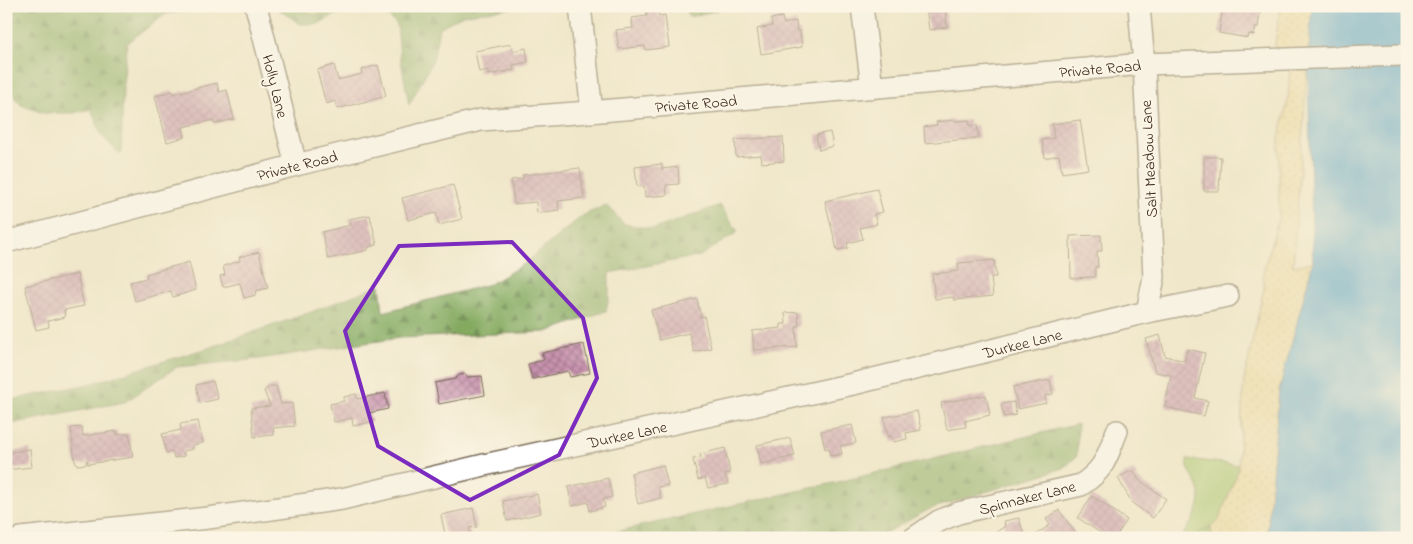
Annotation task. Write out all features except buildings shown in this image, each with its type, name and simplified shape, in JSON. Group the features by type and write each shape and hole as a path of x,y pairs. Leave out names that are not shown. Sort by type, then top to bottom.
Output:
{"street":[{"name":"Holly Lane","path":"256,6 296,165"},
{"path":"580,6 592,112"},
{"path":"862,6 872,88"},
{"name":"Salt Meadow Lane","path":"1139,6 1144,64 1154,277 1147,312"},
{"name":"Private Road","path":"6,242 296,165 481,120 1144,64 1401,55"},
{"name":"Durkee Lane","path":"21,538 209,528 853,384 1147,312 1228,296"},
{"name":"Spinnaker Lane","path":"914,538 939,521 958,513 1081,485 1092,478 1104,466 1117,431"}],"highlighted area":[{"path":"512,242 583,318 597,378 559,455 470,500 378,446 345,331 399,246"}],"green space":[{"path":"21,6 158,6 166,14 127,43 123,89 121,155 102,136 91,109 74,113 43,113 21,105 6,87 6,8"},
{"path":"158,6 217,6 166,14"},
{"path":"274,6 296,6 315,16 329,13 335,6 352,6 318,24 300,24"},
{"path":"296,6 335,6 329,13 315,16"},
{"path":"378,6 523,6 463,15 439,28 433,60 409,105 400,56 397,25"},
{"path":"684,6 719,6 718,10 689,17"},
{"path":"606,205 624,224 654,229 720,205 738,232 700,256 609,273 609,297 606,311 546,332 399,338 259,359 177,367 125,402 6,425 6,401 93,383 214,346 311,312 380,285 383,312 490,284 524,264 582,216"},
{"path":"1078,424 1077,456 1064,468 930,509 876,538 587,538 842,481"},
{"path":"1187,459 1239,465 1218,522 1191,538 1181,538 1199,506 1200,499 1197,484 1189,469"},
{"path":"1211,526 1212,538 1191,538"}],"sand":[{"path":"1281,6 1312,6 1293,266 1313,262 1279,391 1267,538 1212,538 1211,526 1218,522 1238,471 1244,380 1264,288 1263,273 1279,217 1279,139 1288,100 1290,67 1274,50"}],"water":[{"path":"1312,6 1407,6 1407,538 1267,538 1279,391 1313,262 1308,67"}]}
